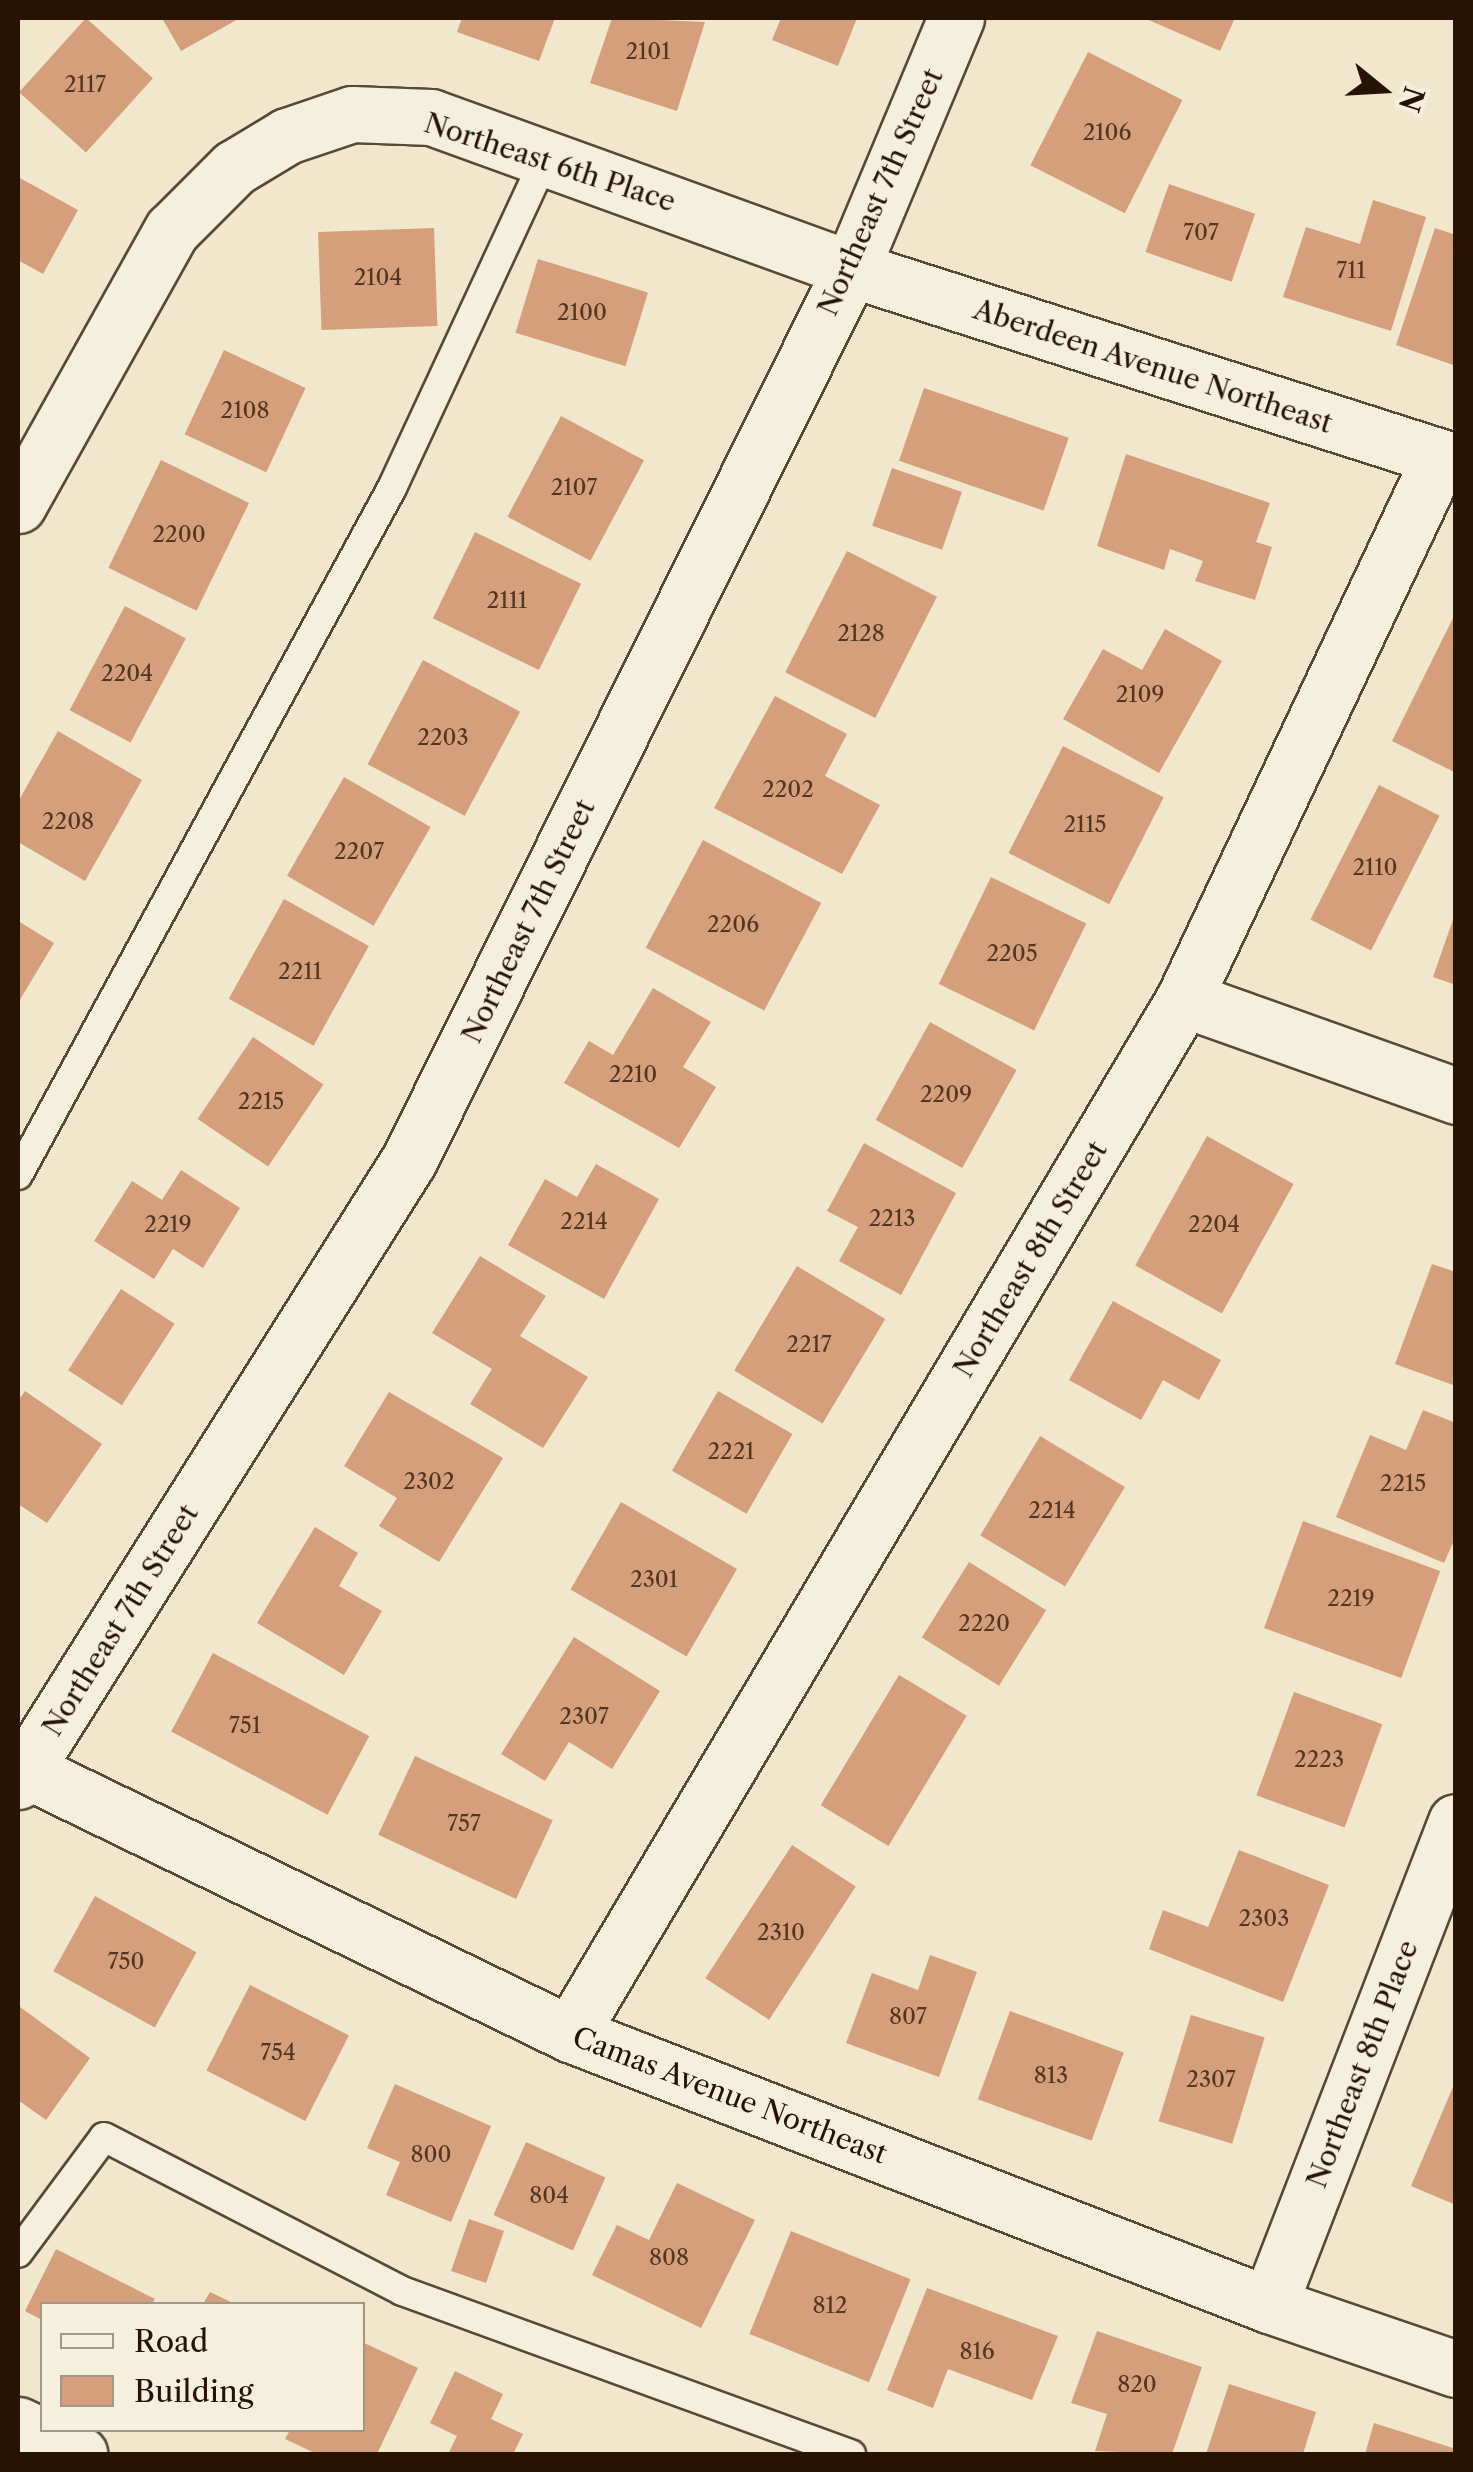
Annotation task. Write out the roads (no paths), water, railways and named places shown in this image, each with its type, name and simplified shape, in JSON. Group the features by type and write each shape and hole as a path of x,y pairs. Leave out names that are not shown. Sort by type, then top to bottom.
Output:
{"street":[{"name":"Northeast 7th Street","path":"22,1775 410,1160 850,269 956,18"},
{"name":"Northeast 6th Place","path":"18,506 172,230 234,168 286,136 352,114 430,118 546,156 850,269"},
{"name":"Aberdeen Avenue Northeast","path":"850,269 1448,460"},
{"name":"Northeast 8th Street","path":"570,2034 1184,999 1448,460"},
{"path":"1184,999 1456,1096"},
{"name":"Camas Avenue Northeast","path":"22,1775 570,2034 1269,2305 1456,2368"},
{"name":"Northeast 8th Place","path":"1269,2305 1456,1822"},
{"path":"18,2425 79,2454"}],"lane":[{"path":"18,1176 392,488 546,156"},
{"path":"18,2253 104,2137 402,2291 851,2454"}]}
